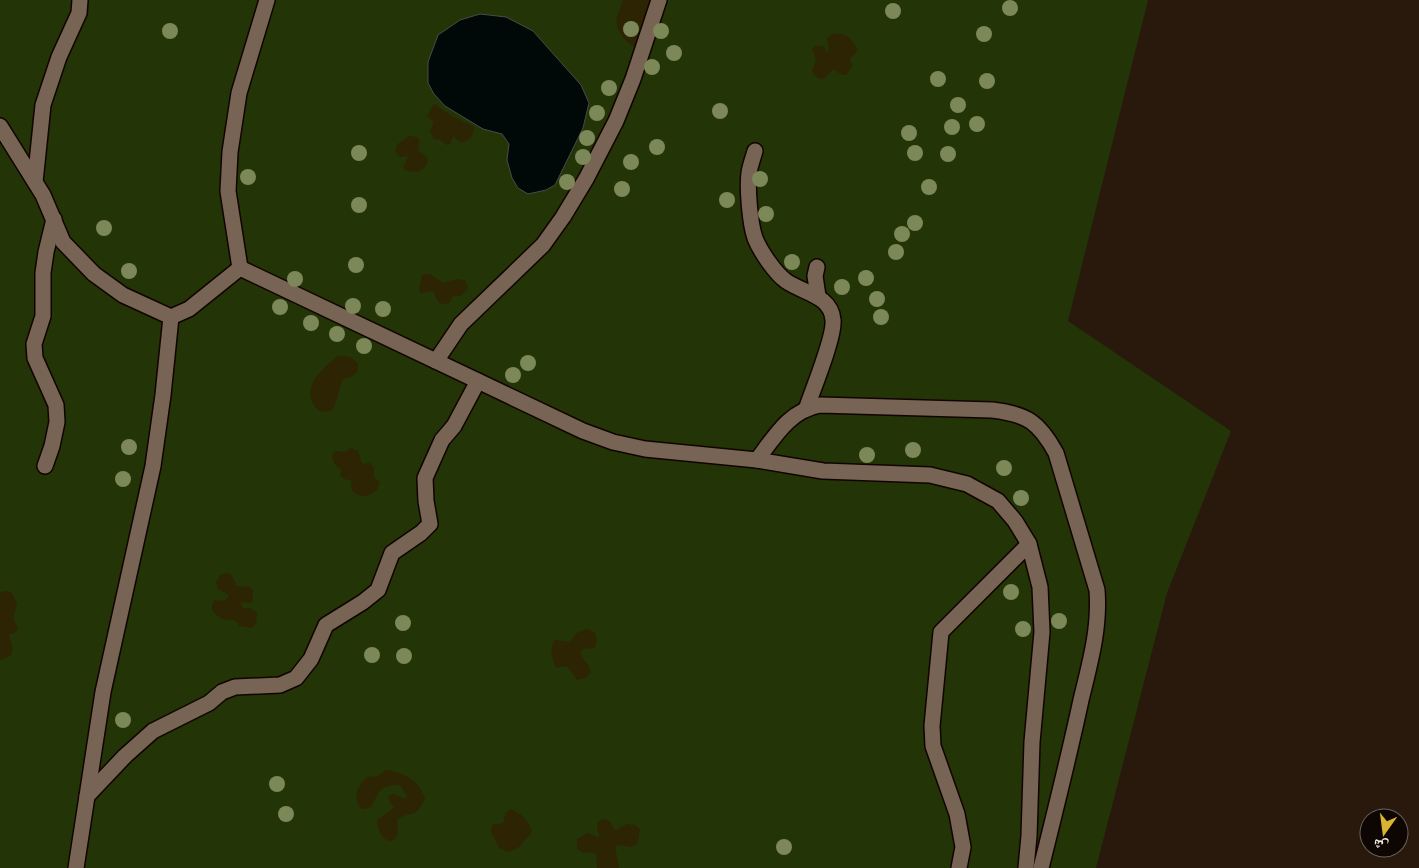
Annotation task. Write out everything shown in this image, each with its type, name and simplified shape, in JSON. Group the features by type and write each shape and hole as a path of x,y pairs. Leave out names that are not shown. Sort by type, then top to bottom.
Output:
{"lane":[{"path":"35,182 43,105 59,58 79,13 80,0"},
{"path":"240,268 228,190 230,152 239,93 267,0"},
{"path":"436,361 461,324 543,245 563,217 586,179 616,121 636,70 659,0"},
{"path":"0,126 43,194 63,242 94,274 123,295 171,316 189,309 240,268"},
{"path":"755,151 749,174 750,206 755,238 769,262 785,280 818,296 829,306 833,320 831,336 807,407"},
{"path":"45,466 57,422 56,405 35,358 34,344 42,316 43,273 54,220"},
{"path":"817,267 815,276 818,296"},
{"path":"240,268 582,431 613,442 645,449 757,460 823,471 930,475 967,484 998,501 1015,521 1029,544 1040,587 1042,632 1032,742 1030,836 1026,868"},
{"path":"76,868 103,692 153,466 171,316"},
{"path":"87,796 125,756 153,731 209,702 222,692 235,687 280,685 296,678 311,659 326,625 363,602 378,590 392,553 430,524 425,478 442,440 454,426 478,381"},
{"path":"757,460 784,424 807,407 829,404 1012,412 1031,421 1046,435 1056,453 1097,590 1098,607 1094,643 1041,868"},
{"path":"959,868 963,847 957,814 933,746 932,726 941,632 1029,544"}],"green space":[{"path":"0,0 1148,0 1068,321 1231,431 1167,593 1096,868 0,868"}],"sand":[{"path":"623,0 654,0 638,49 622,36 617,27 617,16"},
{"path":"833,34 841,34 850,38 857,48 856,53 850,59 852,66 846,75 842,75 833,69 826,77 821,79 816,77 812,71 816,59 812,49 815,46 823,46 825,52 829,51 827,38"},
{"path":"434,104 453,117 473,126 474,130 471,138 461,143 453,136 450,144 447,145 439,139 434,140 430,131 434,122 427,116"},
{"path":"409,136 419,140 418,151 428,158 425,166 415,172 403,168 408,157 400,157 395,151 398,144"},
{"path":"430,274 443,283 457,279 465,280 468,288 462,295 453,296 449,303 441,304 436,299 434,291 421,293 419,290 422,275"},
{"path":"338,356 350,357 358,363 358,371 351,377 343,379 331,411 321,411 314,405 311,398 311,390 316,377"},
{"path":"350,448 358,451 362,464 370,463 374,467 374,477 380,482 376,490 369,495 361,496 352,491 352,481 342,478 340,474 341,469 332,458 333,452 345,452"},
{"path":"231,574 237,586 250,587 253,591 253,601 250,603 240,602 243,608 250,608 257,613 256,623 252,628 240,626 234,620 222,618 212,610 212,604 215,600 225,601 229,595 218,589 216,583 220,575"},
{"path":"8,591 12,593 17,604 13,619 18,627 16,632 9,635 13,649 10,656 0,660 0,592"},
{"path":"587,629 596,635 597,640 596,646 583,649 581,653 591,672 586,678 577,680 567,666 557,668 551,650 555,640 570,642 577,633"},
{"path":"386,770 410,778 419,786 425,798 419,810 398,819 397,835 394,840 388,841 380,832 377,820 394,808 388,798 390,795 393,794 406,799 407,796 400,785 383,788 370,808 362,809 357,801 358,789 367,777 378,776"},
{"path":"511,809 524,818 532,832 518,848 509,852 499,848 491,832 492,825 503,823 506,813"},
{"path":"602,819 610,821 614,829 627,824 635,825 640,829 638,843 632,847 618,845 615,847 619,868 597,868 596,853 583,853 577,849 577,839 587,833 597,837 600,835 597,823"}],"shaded area":[{"path":"480,14 506,17 533,31 581,85 589,103 583,128 555,185 546,190 528,194 518,188 512,178 507,160 509,144 502,134 483,129 445,106 434,94 428,83 428,62 438,35 460,20"}]}
